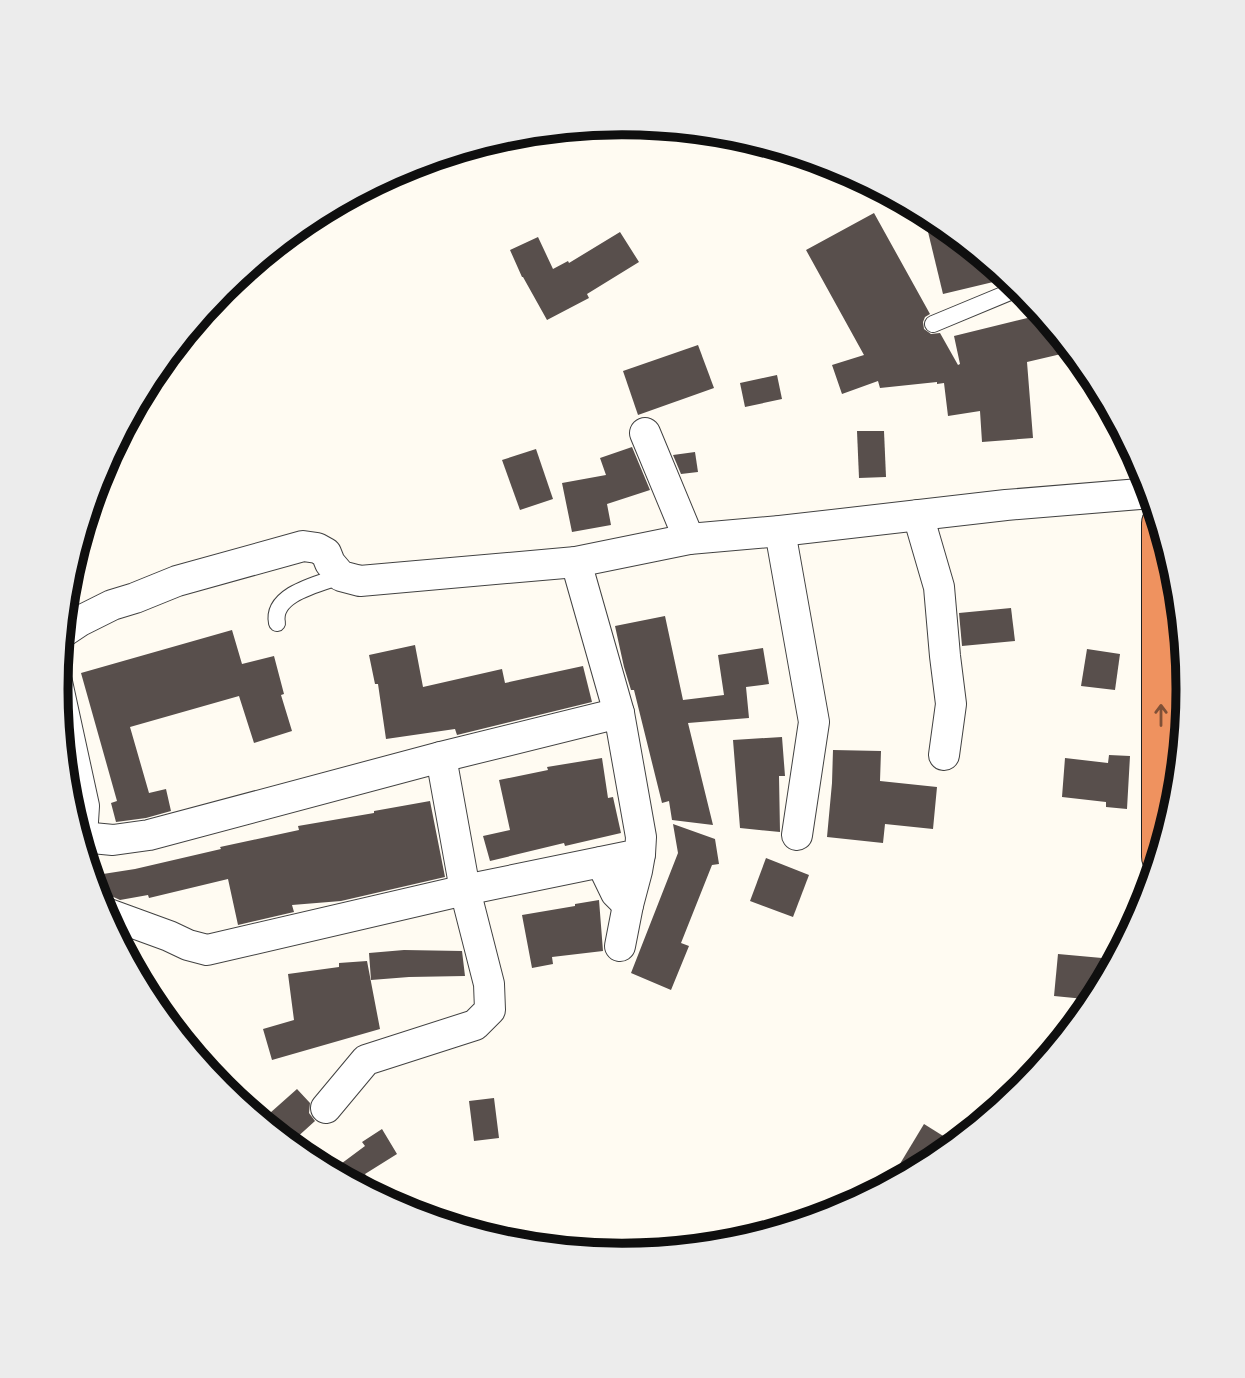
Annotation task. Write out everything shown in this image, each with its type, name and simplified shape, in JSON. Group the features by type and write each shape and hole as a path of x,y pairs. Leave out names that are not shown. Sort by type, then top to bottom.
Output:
{"highway":[{"path":"1163,809 1172,626 1169,601"}],"street":[{"path":"645,433 689,539"},
{"path":"72,626 112,605 177,582 303,546 326,552 341,576 360,581 576,562 689,539 1006,505 1141,494"},
{"path":"918,515 939,587 951,704 944,755"},
{"path":"780,531 814,722 797,835"},
{"path":"576,562 619,713 641,836 637,872 620,946"},
{"path":"90,841 149,835 441,757 619,713"},
{"path":"72,750 84,806 83,815"},
{"path":"326,1108 366,1060 475,1025 490,1010 489,984 465,890 441,757"},
{"path":"117,916 207,950 465,890 640,854"},
{"path":"601,862 616,893 628,905"}],"lane":[{"path":"933,324 1009,292"},
{"path":"277,623 275,615 285,599 341,576"}],"building":[{"path":"874,213 930,314 923,322 924,329 931,334 940,333 958,365 960,364 954,336 1032,317 1063,354 1027,362 1033,438 982,442 980,411 948,416 944,383 880,388 878,381 842,394 832,365 864,355 806,250"},
{"path":"927,226 960,249 997,281 943,294"},
{"path":"620,232 639,262 587,294 589,298 547,320 510,250 538,237 553,269 568,261 569,263"},
{"path":"698,345 714,388 638,415 623,371"},
{"path":"777,375 782,399 745,407 740,383"},
{"path":"857,431 884,431 886,477 859,478"},
{"path":"632,447 650,490 607,504 611,525 572,532 562,483 606,475 600,458"},
{"path":"536,449 553,499 520,510 502,460"},
{"path":"695,452 698,472 681,474 673,455"},
{"path":"1011,608 1015,641 962,646 959,613"},
{"path":"665,616 683,700 724,695 718,655 763,648 769,684 746,687 749,718 688,723 713,825 672,820 669,801 662,803 634,690 631,690 624,667 615,626"},
{"path":"232,630 242,664 274,656 284,694 281,695 292,731 254,743 239,696 130,727 149,793 166,789 171,811 116,822 111,803 117,801 81,673"},
{"path":"415,645 423,687 502,669 505,683 583,666 592,702 457,735 455,729 386,739 378,684 375,684 369,655"},
{"path":"1087,649 1120,654 1115,690 1081,686"},
{"path":"782,737 785,776 779,776 780,832 740,828 733,740"},
{"path":"833,750 881,751 880,781 937,787 933,829 885,824 883,843 827,837"},
{"path":"1109,755 1130,756 1127,809 1106,807 1106,802 1062,797 1065,758 1108,763"},
{"path":"602,758 608,798 613,797 621,833 565,846 564,843 490,861 483,836 510,830 499,780 548,770 547,767"},
{"path":"430,801 445,877 341,901 292,905 294,912 238,925 228,879 149,898 148,895 120,900 108,894 106,891 103,874 135,869 299,830 298,826"},
{"path":"673,824 715,839 719,864 712,865 681,943 689,946 671,990 631,973 678,853"},
{"path":"766,858 809,875 793,917 750,901"},
{"path":"599,900 603,951 552,957 553,964 532,968 522,915"},
{"path":"404,950 462,951 465,976 371,980 369,953"},
{"path":"1058,954 1102,958 1101,967 1082,999 1054,996"},
{"path":"367,961 380,1029 272,1060 263,1029 294,1020 288,974 339,967 339,963"},
{"path":"297,1089 310,1103 309,1113 315,1121 297,1137 270,1113"},
{"path":"494,1098 499,1138 474,1141 469,1101"},
{"path":"924,1124 947,1138 930,1150 895,1171"},
{"path":"382,1129 397,1154 365,1174 371,1183 339,1165 365,1146 362,1142"}]}
